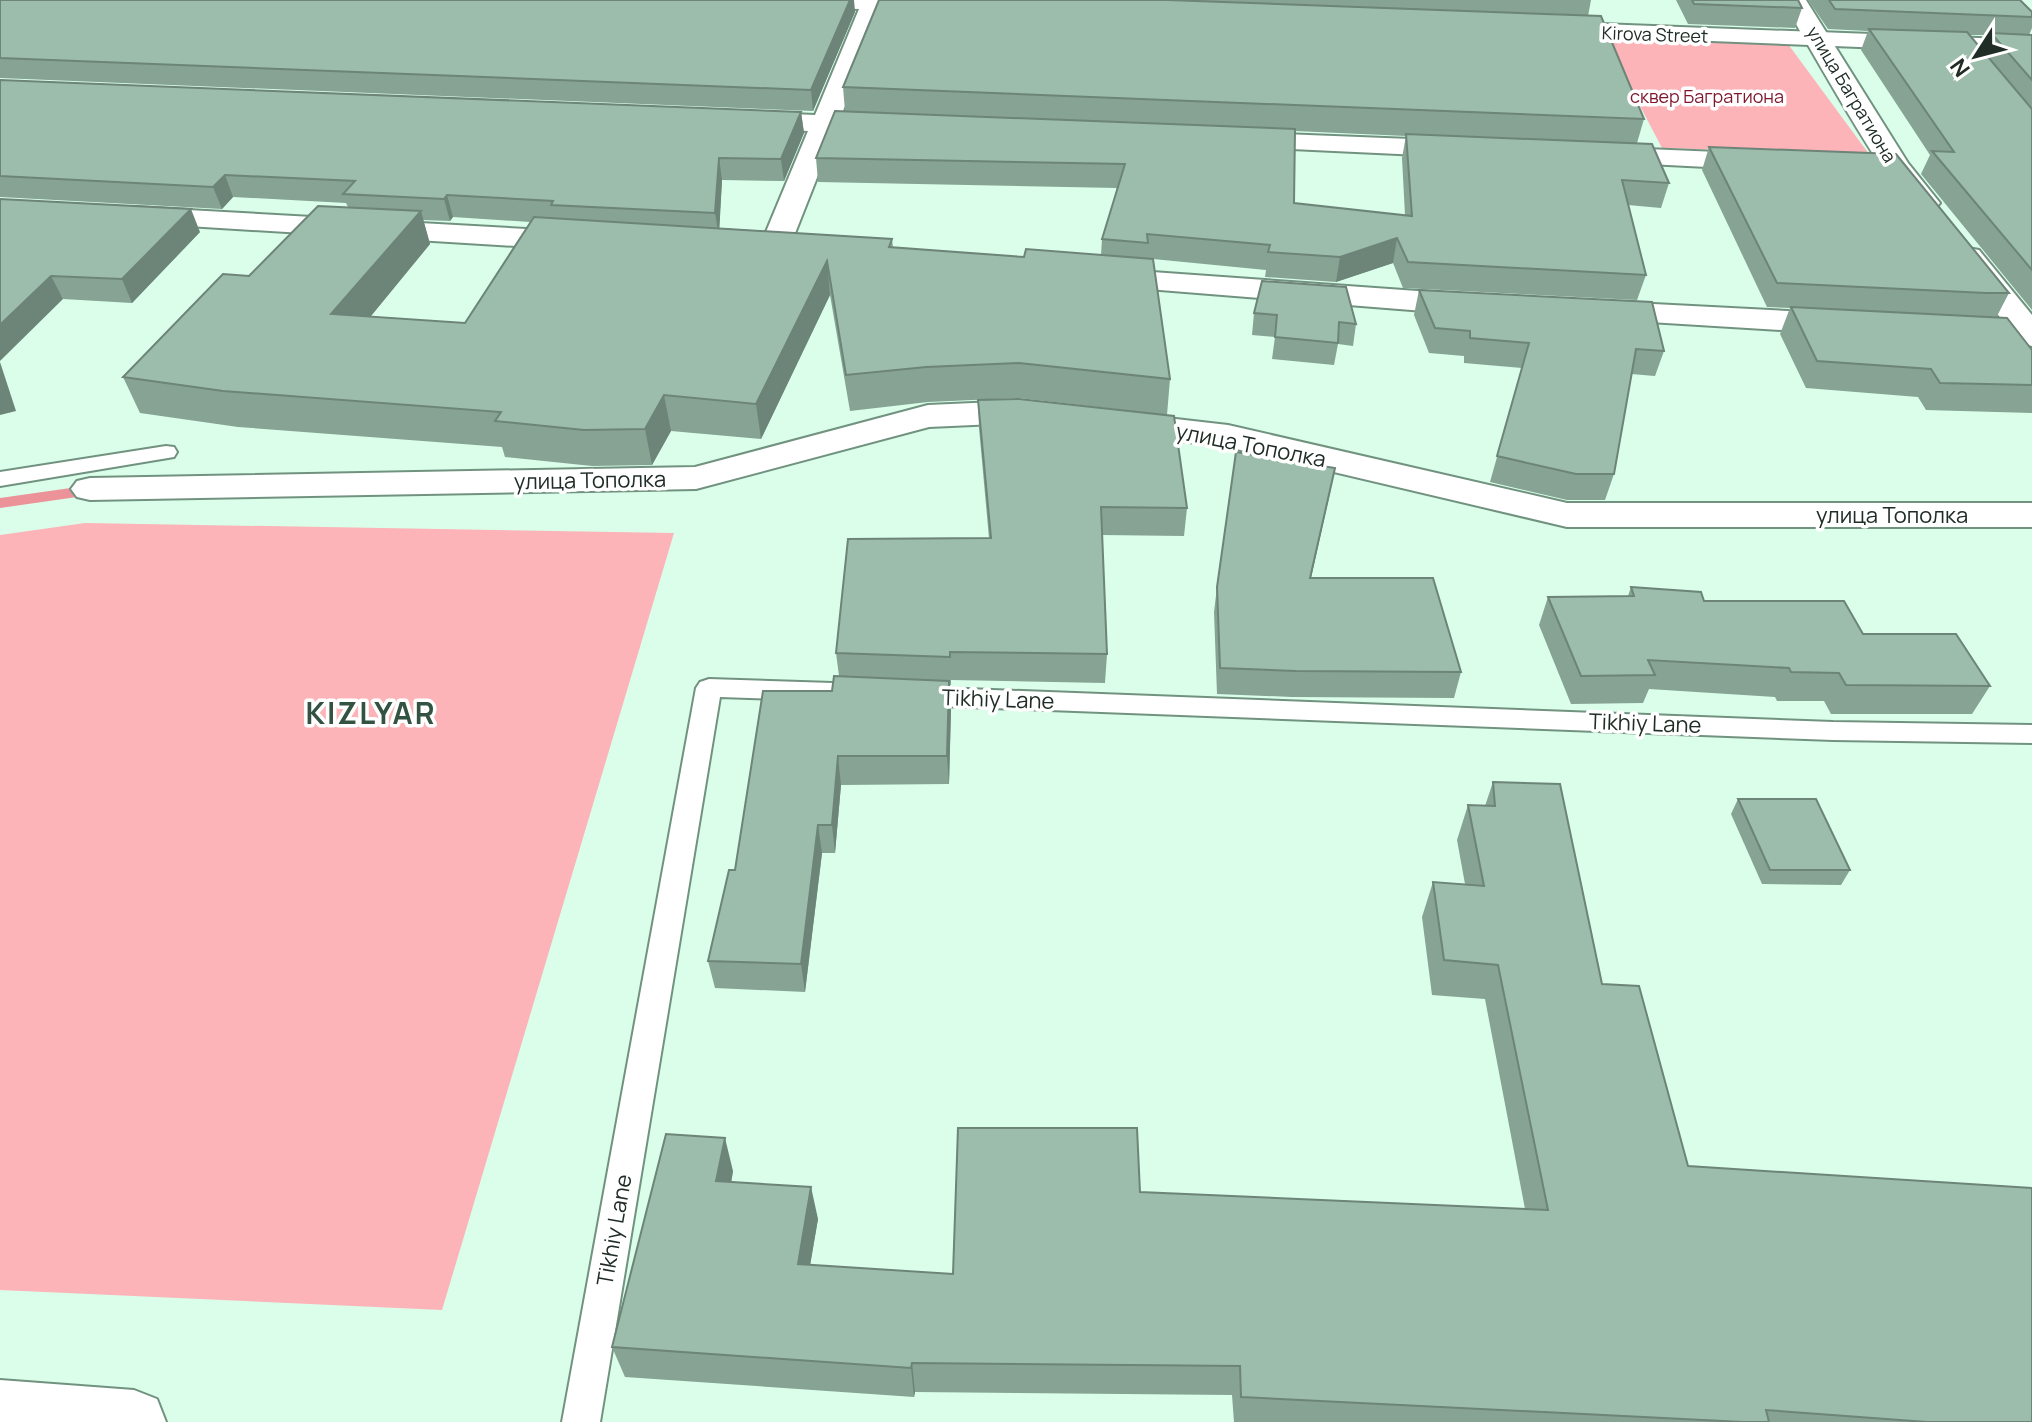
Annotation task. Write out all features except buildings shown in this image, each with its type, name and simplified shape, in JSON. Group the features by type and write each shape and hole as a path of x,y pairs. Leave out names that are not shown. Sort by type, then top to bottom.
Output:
{"street":[{"path":"798,0 969,7"},
{"name":"улица Багратиона","path":"1794,0 1896,167 2031,334"},
{"path":"773,251 875,1"},
{"name":"Kirova Street","path":"1521,28 1820,40 1966,50 2032,47"},
{"path":"714,119 920,127"},
{"path":"1203,139 1487,150"},
{"path":"1565,154 1786,163"},
{"path":"1865,166 1896,167"},
{"path":"110,215 614,243"},
{"path":"741,250 804,254"},
{"path":"1072,275 1497,306"},
{"path":"1560,310 1873,326"},
{"path":"1998,332 2031,334"},
{"name":"улица Тополка","path":"90,489 696,478 928,416 1019,412 1228,436 1567,515 2032,515"},
{"path":"0,1412 134,1422"}],"lane":[{"path":"0,479 166,452"},
{"name":"Tikhiy Lane","path":"581,1422 709,688 1833,731 2032,734"}],"green space":[{"name":"сквер Багратиона","path":"1605,39 1788,44 1869,154 1662,148"},
{"path":"85,523 674,533 442,1310 0,1290 0,535"}],"waterway":[{"path":"0,503 99,489"}],"district":[{"name":"KIZLYAR","path":"371,712"}]}
